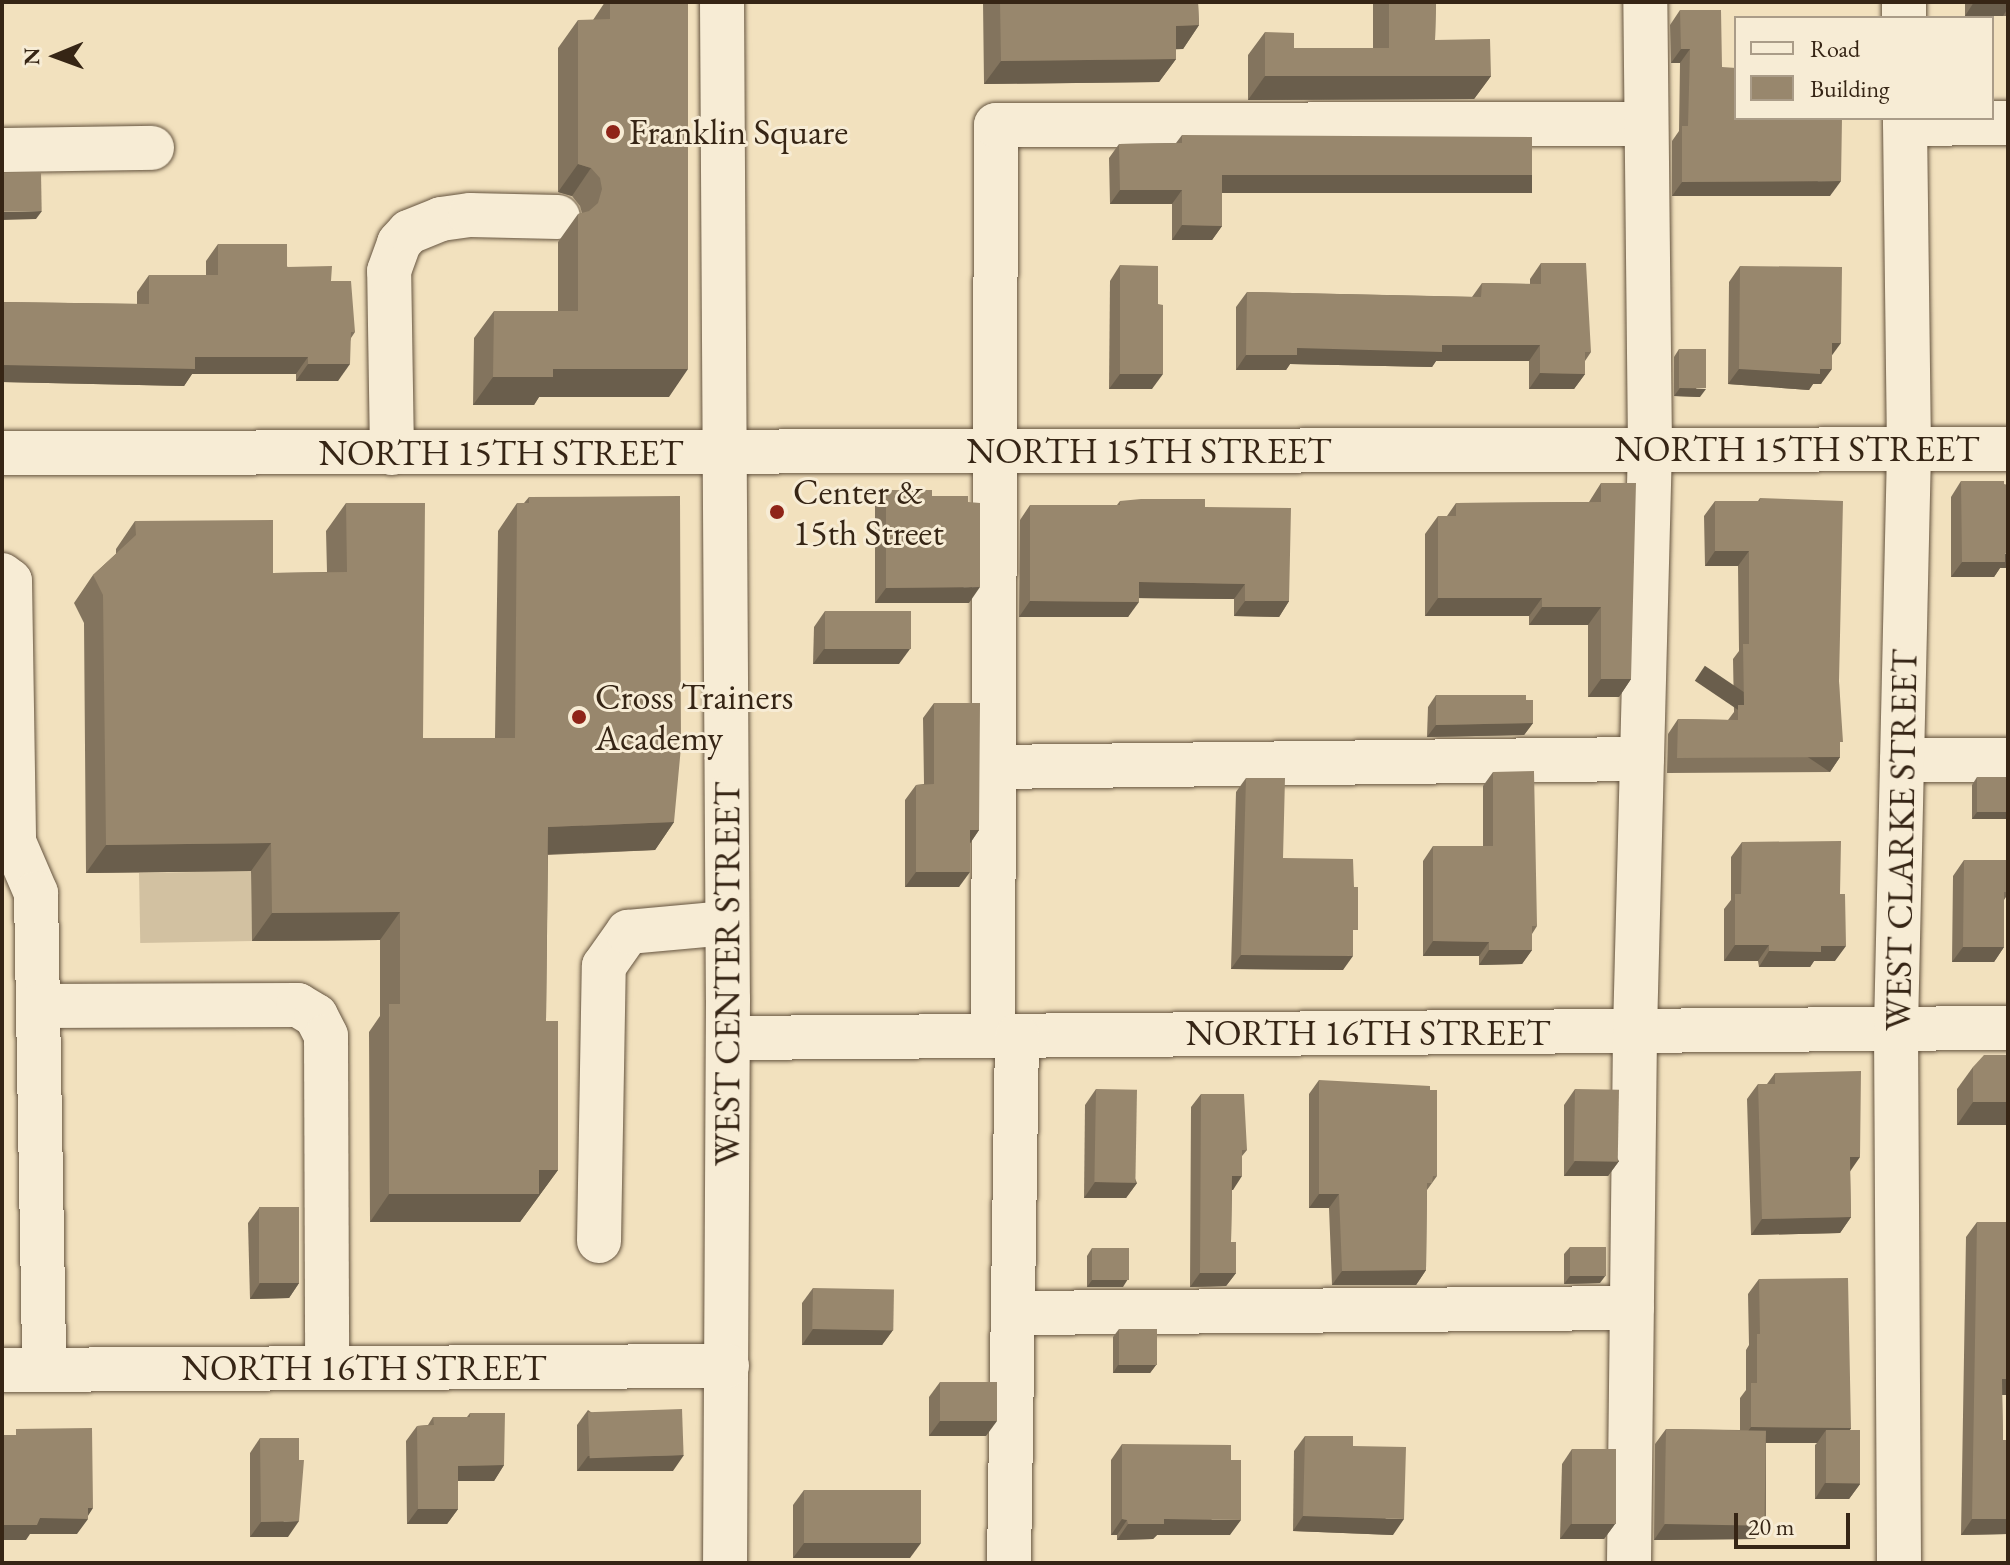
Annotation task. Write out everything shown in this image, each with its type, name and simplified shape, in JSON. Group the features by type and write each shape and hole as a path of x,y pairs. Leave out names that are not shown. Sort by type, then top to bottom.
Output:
{"street":[{"name":"WEST CENTER STREET","path":"722,2 728,1038 725,1563"},
{"path":"1629,1563 1635,1031 1650,448 1645,2"},
{"path":"1905,121 2008,123"},
{"name":"WEST CLARKE STREET","path":"1899,1563 1896,1028 1909,450 1905,121"},
{"path":"1009,1563 1013,1313 1005,1036 992,767 996,125 1646,124"},
{"path":"2,150 152,148"},
{"path":"392,453 389,271 399,243 409,232 441,219 470,215 558,217"},
{"name":"NORTH 15TH STREET","path":"2,453 2008,449"},
{"path":"2,575 10,581 14,842 36,893 38,1006 23,1370"},
{"path":"992,767 1642,759"},
{"path":"1902,760 2008,760"},
{"path":"599,1241 604,966 628,932 727,923"},
{"path":"38,1006 298,1005 316,1016 326,1036 327,1368"},
{"name":"NORTH 16TH STREET","path":"728,1038 2008,1028"},
{"path":"1013,1313 1632,1308"},
{"name":"NORTH 16TH STREET","path":"23,1370 727,1366"}],"shaded area":[{"path":"251,871 252,941 140,943 139,873"}],"building":[{"name":"Franklin Square","path":"610,2 688,2 688,369 553,369 553,377 493,377 494,311 578,311 578,214 589,211 598,203 602,189 600,178 591,168 578,164 578,20 610,19"},
{"path":"1000,2 1198,2 1199,25 1176,26 1176,59 1001,61"},
{"path":"1389,2 1436,2 1435,40 1490,39 1491,76 1265,76 1265,32 1294,33 1294,48 1389,48"},
{"path":"1680,10 1721,10 1722,67 1734,68 1734,120 1842,120 1841,181 1682,182 1682,126 1688,126 1690,49 1681,49"},
{"path":"1182,135 1532,137 1532,175 1222,175 1222,226 1182,225 1182,190 1120,190 1119,144 1182,143"},
{"path":"41,172 42,211 3,212 2,173"},
{"path":"218,244 287,244 287,267 332,266 331,281 351,281 355,332 351,332 350,364 308,364 308,357 195,357 195,369 2,365 2,302 149,304 149,275 218,275"},
{"path":"1541,263 1586,263 1591,352 1585,352 1585,374 1540,373 1540,345 1442,345 1442,352 1297,348 1297,355 1246,355 1247,292 1481,297 1482,283 1541,284"},
{"path":"1120,265 1158,266 1158,304 1163,305 1163,374 1120,374"},
{"path":"1740,266 1842,267 1841,343 1832,343 1832,369 1820,369 1820,374 1739,369"},
{"path":"1679,349 1706,349 1706,388 1679,388"},
{"path":"1961,481 2004,481 2008,485 2008,553 2005,553 2005,562 1962,562"},
{"path":"1601,483 1636,483 1631,679 1601,679 1601,607 1542,607 1542,598 1438,598 1438,516 1456,516 1456,503 1601,502"},
{"path":"886,490 932,490 932,496 968,496 968,502 980,503 980,587 886,588"},
{"path":"680,496 681,747 674,822 548,827 546,1021 558,1021 558,1170 539,1170 539,1194 389,1194 389,1004 400,1004 400,912 272,913 271,843 106,845 103,595 93,575 136,535 135,521 273,520 273,573 347,572 346,503 425,503 423,738 515,738 517,503 529,503 529,497"},
{"path":"1760,498 1843,501 1839,681 1843,742 1840,742 1840,757 1677,758 1678,719 1738,720 1738,705 1744,705 1743,644 1749,644 1749,551 1715,551 1715,501 1760,501"},
{"path":"1205,499 1205,507 1291,508 1289,601 1245,601 1245,584 1139,582 1139,602 1030,601 1030,505 1120,505 1120,501"},
{"path":"825,611 911,611 911,649 825,649"},
{"path":"1436,695 1526,695 1526,700 1533,700 1533,723 1436,725"},
{"path":"934,703 980,703 979,830 970,830 970,872 916,872 916,785 934,784"},
{"path":"1534,771 1537,926 1532,926 1532,950 1489,950 1489,942 1433,941 1433,846 1493,846 1493,772"},
{"path":"1977,777 2008,777 2008,812 1977,812"},
{"path":"1246,778 1285,778 1283,858 1353,859 1354,887 1358,887 1358,930 1353,930 1353,956 1241,955"},
{"path":"1841,841 1840,894 1845,894 1846,946 1821,946 1821,952 1769,951 1769,945 1735,945 1735,894 1741,894 1742,842"},
{"path":"1964,860 2008,860 2008,892 2004,892 2004,947 1963,947"},
{"path":"1984,1055 2008,1055 2008,1102 1973,1102 1973,1067"},
{"path":"1861,1071 1860,1157 1850,1157 1851,1217 1762,1219 1758,1084 1775,1084 1775,1073"},
{"path":"1319,1080 1430,1086 1430,1090 1437,1090 1437,1176 1433,1176 1432,1183 1427,1183 1426,1270 1342,1271 1339,1194 1319,1194"},
{"path":"1096,1089 1137,1090 1135,1183 1094,1182"},
{"path":"1575,1089 1619,1090 1618,1162 1574,1161"},
{"path":"1201,1094 1244,1094 1247,1150 1242,1150 1242,1176 1232,1176 1231,1242 1236,1242 1236,1273 1200,1273"},
{"path":"259,1207 299,1207 299,1283 259,1283"},
{"path":"1977,1222 2008,1222 2008,1379 2002,1379 2003,1440 2008,1440 2008,1519 1972,1519"},
{"path":"1570,1247 1606,1247 1606,1276 1570,1276"},
{"path":"1092,1248 1129,1248 1129,1280 1092,1280"},
{"path":"1848,1278 1851,1428 1751,1427 1751,1383 1757,1383 1757,1334 1760,1334 1759,1279"},
{"path":"813,1288 894,1289 893,1330 812,1329"},
{"path":"1119,1329 1157,1329 1157,1365 1119,1365"},
{"path":"940,1382 997,1382 997,1421 940,1421"},
{"path":"682,1409 684,1455 590,1458 588,1412"},
{"path":"470,1413 505,1413 504,1465 458,1466 458,1509 418,1509 417,1426 434,1425 433,1417 470,1417"},
{"path":"92,1428 93,1508 88,1508 88,1519 40,1518 37,1525 2,1525 2,1435 16,1435 16,1429"},
{"path":"1666,1429 1766,1431 1764,1526 1664,1524"},
{"path":"1826,1430 1860,1430 1860,1483 1826,1483"},
{"path":"1305,1436 1353,1436 1353,1446 1406,1447 1404,1519 1303,1516"},
{"path":"260,1438 299,1438 299,1460 304,1460 299,1521 261,1522"},
{"path":"1122,1444 1231,1445 1231,1460 1241,1460 1241,1520 1164,1519 1164,1524 1128,1524 1127,1520 1122,1519"},
{"path":"1572,1449 1616,1449 1616,1524 1572,1524"},
{"path":"804,1490 921,1490 921,1543 804,1543"}],"place":[{"name":"Franklin Square","path":"613,132"},
{"name":"Center & 15th Street","path":"777,512"},
{"name":"Cross Trainers Academy","path":"579,717"}]}
